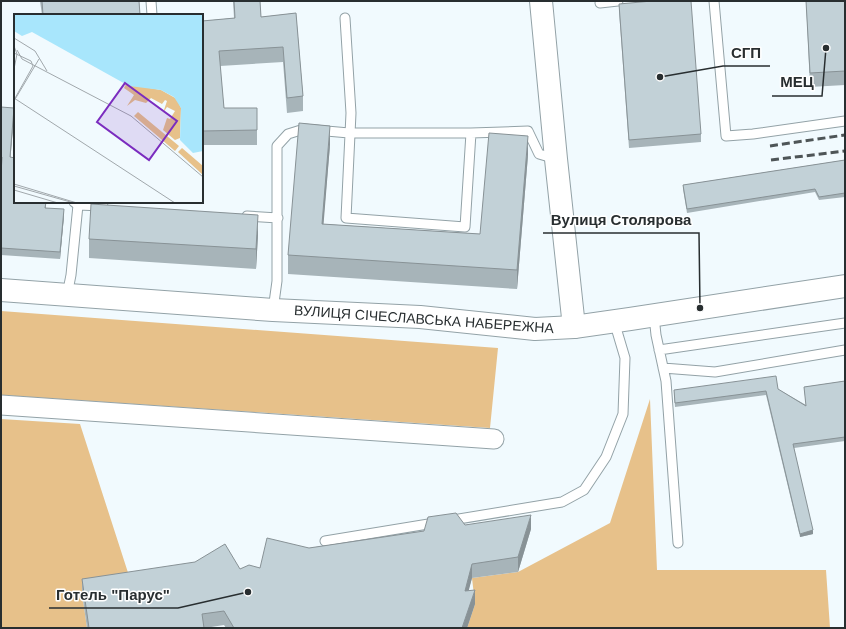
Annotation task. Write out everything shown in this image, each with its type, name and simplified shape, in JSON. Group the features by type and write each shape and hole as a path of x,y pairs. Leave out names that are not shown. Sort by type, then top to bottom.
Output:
{"main road":[{"path":"541,1 574,326"},
{"name":"ВУЛИЦЯ СІЧЕСЛАВСЬКА НАБЕРЕЖНА","path":"1,290 273,310 420,316 535,329 574,326 654,316 845,286"}],"street":[{"path":"1,405 494,439"}],"lane":[{"path":"151,1 152,14"},
{"path":"600,2 618,1"},
{"path":"714,1 726,136 753,134 845,121"},
{"path":"345,18 350,113 346,218 465,227 471,133"},
{"path":"273,310 276,281 278,218 277,146 288,134 304,129 349,133 471,133 528,131 540,154 556,159"},
{"path":"67,295 71,276 76,203 110,207"},
{"path":"238,216 278,218"},
{"path":"654,316 662,368 666,380 678,543"},
{"path":"324,541 562,502 584,490 606,457 622,414 625,358 614,321"},
{"path":"659,350 845,323"},
{"path":"662,368 715,372 845,350"}],"shaded area":[{"path":"1,311 498,348 490,428 1,395"},
{"path":"650,399 657,570 826,570 830,628 467,628 475,604 472,578 518,572 610,523"},
{"path":"1,419 80,424 132,585 82,593 87,628 1,628"}],"building":[{"path":"42,1 139,1 140,14 43,14"},
{"path":"234,1 260,1 261,17 296,13 303,96 287,98 283,47 219,51 224,108 257,108 257,130 203,131 203,21 235,18"},
{"path":"652,1 691,1 701,134 629,140 619,4"},
{"path":"806,1 845,1 845,71 810,73"},
{"path":"1,107 14,108 10,157 14,158 14,203 46,203 45,208 64,209 60,252 1,248"},
{"path":"299,123 330,126 322,224 480,234 489,133 528,136 517,270 288,255"},
{"path":"845,160 845,193 819,197 815,189 687,209 683,185"},
{"path":"91,204 258,215 256,249 89,239"},
{"path":"776,376 778,389 806,406 804,387 845,381 845,437 793,444 813,530 800,534 766,391 675,403 674,390"},
{"path":"456,513 465,525 531,515 518,557 472,564 465,591 475,590 462,628 234,628 224,611 202,614 204,628 89,628 82,579 195,562 225,544 240,569 249,565 260,568 267,538 309,548 424,531 428,517"}],"railway":[{"path":"770,146 845,135"},
{"path":"771,160 845,151"}],"place":[{"name":"МЕЦ","path":"826,48"},
{"name":"СГП","path":"660,77"},
{"name":"Вулиця Столярова","path":"700,308"},
{"name":"Готель \"Парус\"","path":"248,592"}]}
